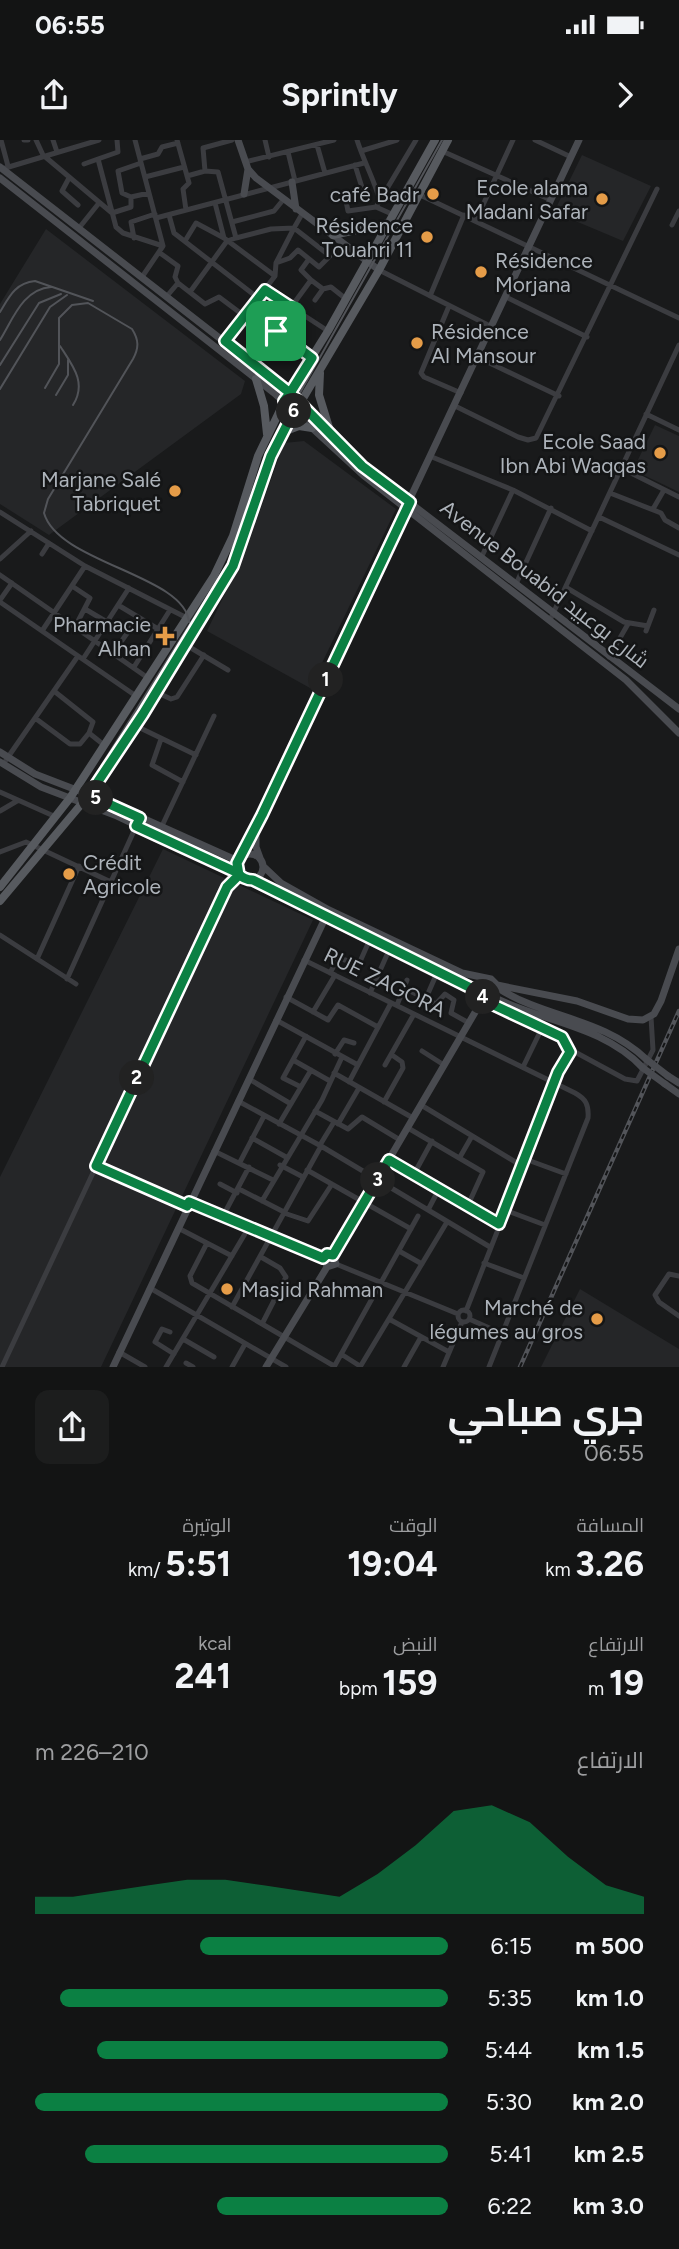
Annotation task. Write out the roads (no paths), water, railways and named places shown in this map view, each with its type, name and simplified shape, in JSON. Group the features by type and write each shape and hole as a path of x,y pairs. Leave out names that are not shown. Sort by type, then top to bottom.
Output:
{"main road":[{"path":"0,887 72,794 223,559 267,439 284,401 328,331 435,140"},
{"path":"0,901 89,795 186,645 238,556 269,463 283,432 379,270 448,140"},
{"path":"333,235 389,223"},
{"path":"321,366 319,395 331,434"},
{"path":"256,379 264,406 267,439"},
{"path":"283,432 299,426 312,428"}],"street":[{"path":"1,140 3,168 99,140"},
{"path":"36,140 43,155 112,213"},
{"path":"54,140 57,152"},
{"path":"84,164 118,152 117,140"},
{"path":"135,140 162,250 142,277"},
{"path":"202,140 205,171"},
{"path":"203,148 232,140"},
{"path":"238,140 246,166 244,194"},
{"path":"265,140 269,156"},
{"path":"298,140 300,149"},
{"path":"246,166 269,156 334,140"},
{"path":"358,140 365,163 372,171 378,204 394,215"},
{"path":"361,150 397,140"},
{"path":"476,220 513,140"},
{"path":"535,140 571,156"},
{"path":"2,1367 227,887 239,874 239,859 432,457 579,140"},
{"path":"149,193 131,197 122,193 118,171 158,154 162,147 178,141 188,184 182,190 186,210"},
{"path":"355,165 364,193 346,201 348,211 378,204 414,141"},
{"path":"317,145 325,173"},
{"path":"442,151 551,200"},
{"path":"225,341 275,276 276,263 294,228 299,212 288,152"},
{"path":"98,159 118,230 162,250 178,265 175,277 178,283 206,304 219,297 243,315"},
{"path":"134,238 131,222 169,215 365,163"},
{"path":"246,166 283,200 379,270 492,327"},
{"path":"145,177 184,167"},
{"name":"Avenue Bouabid شارع بوعبيد","path":"3,168 290,393 362,466 551,617 670,721"},
{"path":"187,176 205,171 218,172 236,238"},
{"name":"Avenue Bouabid شارع بوعبيد","path":"0,178 284,401 343,459 482,556 551,617 679,709"},
{"path":"69,178 62,191 78,205"},
{"path":"455,406 531,440 536,438 559,396 657,189"},
{"path":"418,194 679,318"},
{"path":"112,213 131,207 131,197"},
{"path":"232,222 274,211 283,200"},
{"path":"79,228 99,203"},
{"path":"215,203 226,240"},
{"path":"672,225 679,211"},
{"path":"169,215 172,230 258,298"},
{"path":"430,296 464,215"},
{"path":"185,241 196,223 226,240 275,276"},
{"path":"190,292 226,240 271,229 294,228 330,256 320,267 298,250 289,258 276,263"},
{"path":"309,259 301,270 323,289"},
{"path":"311,281 276,331 312,358"},
{"path":"167,296 178,283"},
{"path":"315,300 323,289 331,287 346,299"},
{"path":"265,290 328,331"},
{"path":"273,357 253,339 259,318 275,297"},
{"path":"506,297 587,337"},
{"path":"449,306 421,373 424,377 461,393"},
{"path":"551,617 567,588 679,345"},
{"path":"477,357 559,396"},
{"path":"646,414 679,430"},
{"path":"432,457 513,490 592,531"},
{"path":"621,468 679,497"},
{"path":"482,556 513,490"},
{"path":"653,509 664,490"},
{"path":"610,493 653,509 679,528"},
{"path":"516,584 551,508"},
{"path":"0,512 85,566 187,618"},
{"path":"599,517 679,555"},
{"path":"0,559 31,531"},
{"path":"41,554 49,543"},
{"path":"42,631 85,566"},
{"path":"0,575 148,678"},
{"path":"12,583 0,601 136,696"},
{"path":"72,586 90,598 75,627"},
{"path":"4,761 54,691 95,641 129,588"},
{"path":"567,588 628,624 647,628 654,610"},
{"path":"118,606 158,629"},
{"path":"85,609 107,622"},
{"path":"134,667 170,610"},
{"path":"113,653 138,618"},
{"path":"609,657 628,624"},
{"path":"186,645 228,670"},
{"path":"156,692 171,699 177,697 204,655"},
{"path":"35,718 74,745 82,743 93,722 54,691"},
{"path":"667,701 679,703"},
{"path":"161,828 214,716"},
{"path":"670,721 679,725"},
{"path":"670,721 679,733"},
{"path":"136,726 196,755"},
{"path":"89,733 104,745"},
{"path":"161,739 152,765 183,782"},
{"path":"0,752 4,761 41,787 89,795 239,874 451,968 483,980 491,979 511,996 606,1030 630,1044 679,1083"},
{"path":"0,792 56,817"},
{"path":"72,794 82,803 161,828 239,859 251,854 281,883 370,939 564,1040 570,1052 625,1079 637,1081 653,1050 651,1017 661,1001 679,949"},
{"path":"0,811 17,801"},
{"path":"67,979 138,822"},
{"path":"253,880 260,875 262,862 255,843 256,828"},
{"path":"0,852 21,842 111,882"},
{"path":"37,960 79,866"},
{"path":"113,1367 327,913"},
{"path":"0,935 76,984"},
{"path":"313,1012 333,974 338,958 359,964 370,939"},
{"path":"370,993 390,948"},
{"name":"RUE ZAGORA","path":"304,960 582,1097 588,1107 588,1118 566,1174"},
{"path":"426,998 437,973"},
{"path":"349,1082 407,980"},
{"path":"483,980 485,997"},
{"path":"336,1264 333,1255 460,1037 485,997 497,986 514,986 577,1001 628,1019 643,1020 651,1017"},
{"path":"511,996 508,989 514,986"},
{"path":"404,988 437,1004 443,994 448,996 454,1001 451,1012 469,1023"},
{"path":"286,997 328,1020 338,1005 378,1027"},
{"path":"485,997 591,1032 630,1054 643,1068 679,1094"},
{"path":"385,1065 414,1014"},
{"path":"276,1020 358,1065"},
{"path":"523,1067 542,1028"},
{"path":"301,1087 284,1078 306,1036"},
{"path":"335,1054 343,1041 354,1043"},
{"path":"422,1051 444,1065"},
{"path":"443,1367 465,1320 490,1247 554,1083 570,1052"},
{"path":"384,1102 403,1068 402,1062 392,1055"},
{"path":"262,1201 280,1165 315,1111 342,1057"},
{"path":"293,1060 330,1081"},
{"path":"279,1124 311,1070"},
{"path":"334,1073 413,1118"},
{"path":"248,1078 291,1104"},
{"path":"232,1307 307,1170 359,1088"},
{"path":"237,1101 321,1146 490,1247"},
{"path":"421,1105 472,1136 523,1162 566,1174 489,1367"},
{"path":"315,1111 351,1129 362,1117 400,1140"},
{"path":"240,1162 264,1116"},
{"path":"408,1128 460,1157 484,1174 468,1205"},
{"path":"460,1157 472,1136"},
{"path":"252,1138 286,1157"},
{"path":"414,1174 432,1141"},
{"path":"214,1151 273,1180"},
{"path":"389,1160 499,1224"},
{"path":"280,1165 303,1177"},
{"path":"96,1166 323,1258 327,1267"},
{"path":"223,1216 249,1167"},
{"path":"307,1170 411,1228"},
{"path":"220,1184 303,1222 309,1221 332,1184"},
{"path":"428,1210 439,1189"},
{"path":"505,1210 545,1226"},
{"path":"207,1243 189,1279 209,1295 285,1336 334,1367 418,1216"},
{"path":"341,1354 361,1366 447,1222"},
{"path":"166,1367 249,1227"},
{"path":"178,1228 232,1256"},
{"path":"399,1251 422,1264"},
{"path":"323,1258 327,1254 333,1255"},
{"path":"261,1257 280,1268 286,1277 262,1324"},
{"path":"484,1263 524,1278"},
{"path":"266,1367 327,1267 336,1264 503,1334"},
{"path":"679,1276 669,1275 656,1295 659,1302 679,1316"},
{"path":"150,1287 286,1367"},
{"path":"458,1314 466,1311"},
{"path":"389,1319 449,1352"},
{"path":"170,1332 162,1329 155,1342 174,1354"},
{"path":"404,1367 421,1337"},
{"path":"183,1339 214,1357"},
{"path":"232,1367 245,1344"},
{"path":"120,1352 145,1367"},
{"path":"186,1363 193,1367"}],"tram line":[{"path":"101,766 228,563 269,448 442,140"},
{"path":"0,312 18,288 35,281 93,301"},
{"path":"0,340 26,299 41,289 51,287"},
{"path":"0,365 39,303 61,294"},
{"path":"0,389 50,307 67,295"},
{"path":"45,388 59,364 59,318 72,305 88,303 132,329 137,340 135,355 48,499 44,513 54,530 72,545 167,592 182,606 189,622"},
{"path":"60,346 77,375 79,389 73,405"},
{"path":"56,395 68,375 68,360"}],"railway":[{"path":"520,1367 679,1011"}],"place":[{"name":"café Badr","path":"433,194"},
{"name":"Ecole alama Madani Safar","path":"602,199"},
{"name":"Résidence Touahri 11","path":"427,237"},
{"name":"Résidence Morjana","path":"481,272"},
{"name":"Résidence Al Mansour","path":"417,343"},
{"name":"Ecole Saad Ibn Abi Waqqas","path":"660,453"},
{"name":"Marjane Salé Tabriquet","path":"175,491"},
{"name":"Pharmacie Alhan","path":"165,636"},
{"name":"Crédit Agricole","path":"69,874"},
{"name":"Masjid Rahman","path":"227,1289"},
{"name":"Marché de légumes au gros","path":"597,1319"}]}
